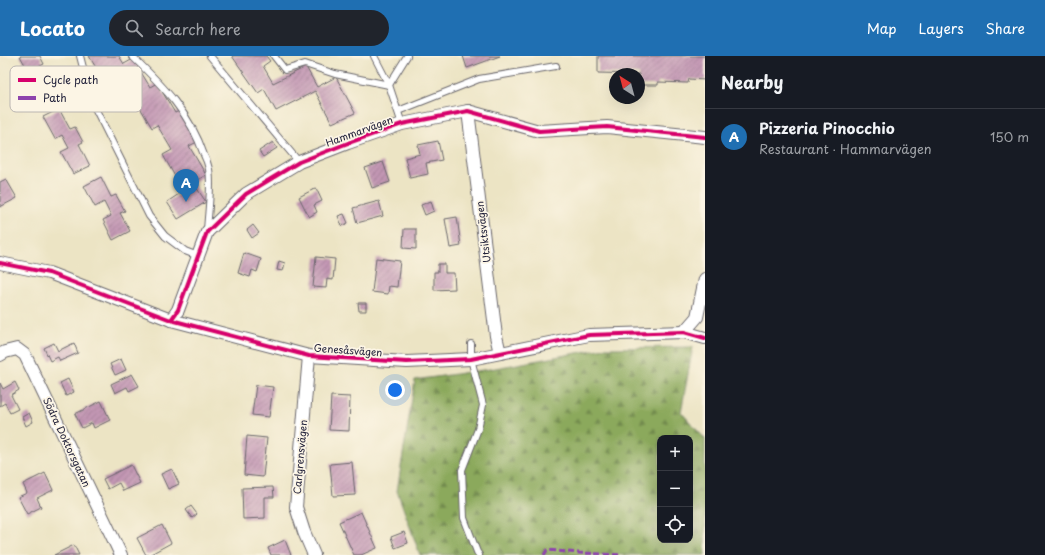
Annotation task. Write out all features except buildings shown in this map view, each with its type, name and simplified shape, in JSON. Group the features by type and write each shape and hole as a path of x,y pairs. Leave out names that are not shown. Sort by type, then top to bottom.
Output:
{"street":[{"name":"Hammarvägen","path":"171,320 178,310 207,232 246,194 299,162 402,124 468,111 539,131 607,127 705,137"},
{"name":"Utsiktsvägen","path":"468,111 496,336 500,353"},
{"name":"Genesåsvägen","path":"0,263 49,273 171,320 309,356 407,362 471,359 589,335 684,332 705,338"},
{"path":"684,332 697,317 705,279"},
{"name":"Södra Doktorsgatan","path":"0,355 17,349 25,355 121,555"},
{"name":"Carlgrensvägen","path":"309,356 296,507 304,532 314,555"}],"lane":[{"path":"80,56 83,66"},
{"path":"132,56 142,66"},
{"path":"210,56 299,162"},
{"path":"274,56 285,70 306,64 335,74 389,85"},
{"path":"374,56 389,85 402,124"},
{"path":"389,85 407,56"},
{"path":"142,66 170,95 187,118 199,139 209,169 210,191 207,232"},
{"path":"398,112 479,78 556,66"},
{"path":"97,112 149,216 165,236 185,251 198,256"},
{"path":"471,344 471,359 484,405 478,429 462,470 464,518 479,555"}],"green space":[{"path":"693,347 681,412 705,439 705,555 420,555 397,491 415,380 490,369 604,348"}],"marked path":[{"path":"544,555 547,550 622,555"}],"cycle path":[{"path":"171,320 178,310 207,232 246,194 299,162 402,124 468,111 539,131 607,127 705,137"},
{"path":"0,263 49,273 171,320 309,356 407,362 471,359 589,335 684,332 705,338"}],"place":[{"name":"Pizzeria Pinocchio","path":"186,202"}]}
